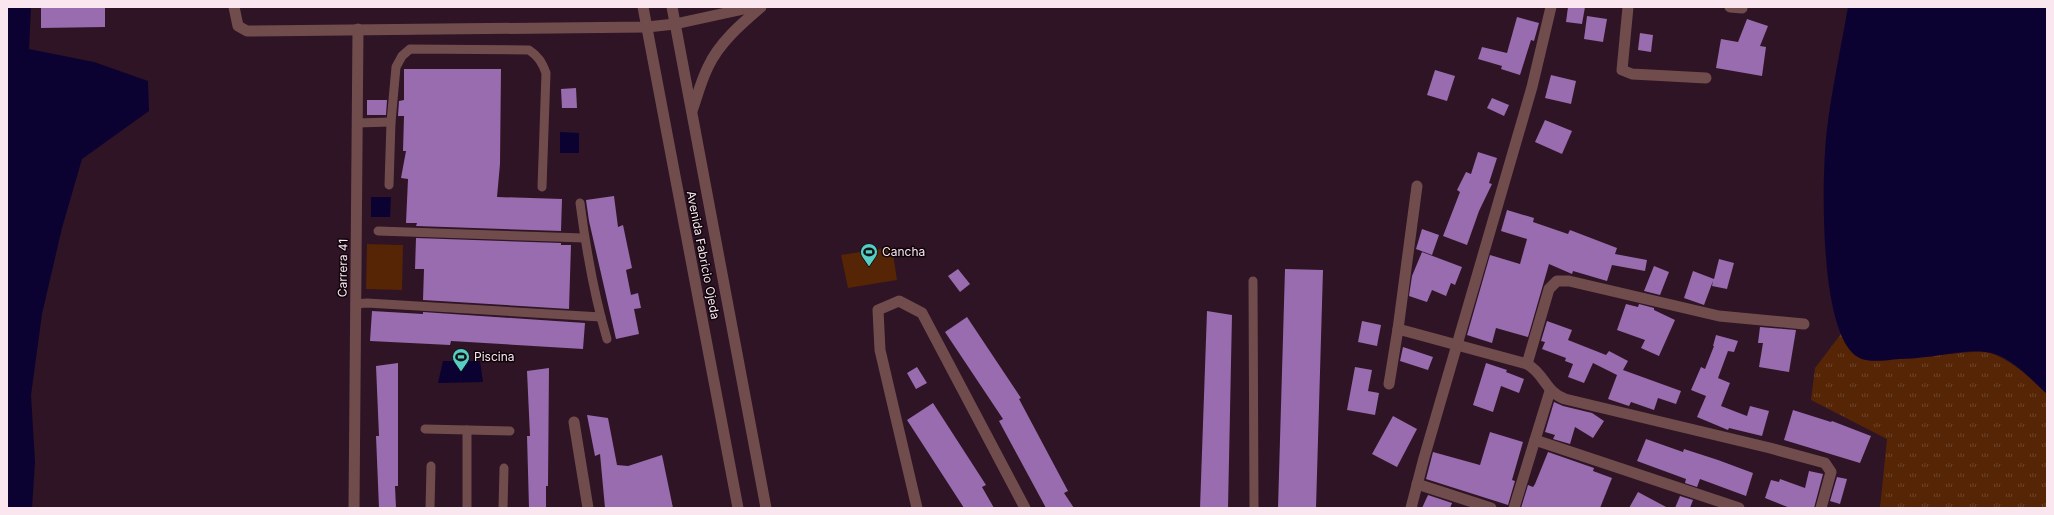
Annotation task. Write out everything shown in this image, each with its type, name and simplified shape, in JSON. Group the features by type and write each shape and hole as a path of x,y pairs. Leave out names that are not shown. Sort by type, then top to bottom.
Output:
{"street":[{"path":"234,7 234,18 238,26 247,31 647,27 675,24 753,7"},
{"name":"Avenida Fabricio Ojeda","path":"643,7 738,508"},
{"name":"Avenida Fabricio Ojeda","path":"672,7 766,508"},
{"path":"692,112 708,67 722,45 743,22 761,7"},
{"path":"1411,508 1456,345 1532,87 1551,7"},
{"path":"1628,7 1622,70 1632,74 1706,78"},
{"path":"1730,7 1742,8"},
{"name":"Carrera 41","path":"354,508 358,29"},
{"path":"1389,384 1398,329 1417,186"},
{"path":"1527,364 1549,289 1558,281 1569,281 1719,316 1804,324"},
{"path":"917,508 880,350 878,310 899,300 922,313 1026,508"},
{"path":"1398,329 1527,364 1539,372 1550,391 1565,399 1770,448 1825,463 1831,472 1821,508"},
{"path":"1514,508 1550,391"},
{"path":"574,422 588,508"},
{"path":"1535,440 1739,508"},
{"path":"1417,484 1491,508"}],"lane":[{"path":"389,185 391,122 396,67 402,56 410,49 529,50 537,55 546,73 542,187"},
{"path":"357,123 391,122"},
{"path":"580,203 584,238 607,339"},
{"path":"378,232 584,238"},
{"path":"1253,281 1254,508"},
{"path":"355,304 375,303 601,317"},
{"path":"425,429 510,431"},
{"path":"467,430 467,508"},
{"path":"430,508 431,466"},
{"path":"503,508 504,468"}],"green space":[{"path":"367,244 403,245 402,290 366,289"},
{"name":"Cancha","path":"892,247 897,280 848,288 841,255"},
{"path":"1841,334 1846,345 1892,359 1983,351 2010,362 2018,368 2047,394 2047,508 1880,508 1887,439 1811,400 1815,368"}],"shaded area":[{"path":"7,7 31,7 29,49 94,62 148,81 149,111 82,159 62,228 42,314 31,395 35,462 32,508 7,508"},
{"path":"1848,7 2047,7 2047,394 2023,371 2009,361 1987,352 1969,351 1916,358 1874,361 1866,360 1850,350 1838,326 1830,294 1824,217 1825,150 1827,129"},
{"path":"560,132 579,133 579,153 560,153"},
{"path":"371,197 391,197 390,217 371,217"},
{"name":"Piscina","path":"443,361 480,361 483,382 438,383"}],"building":[{"path":"41,7 105,7 105,27 41,28"},
{"path":"1568,7 1585,7 1582,24 1566,22"},
{"path":"1587,16 1607,19 1603,42 1584,39"},
{"path":"1517,17 1539,23 1534,41 1531,40 1520,75 1501,69 1502,66 1478,59 1482,47 1507,53"},
{"path":"1747,19 1768,26 1760,46 1766,47 1762,76 1716,68 1721,39 1738,42"},
{"path":"1640,33 1653,35 1651,52 1638,50"},
{"path":"404,69 501,69 500,164 497,197 562,199 561,231 416,226 417,223 406,223 408,179 401,178 406,151 403,151 404,116 398,116 399,101 404,100"},
{"path":"1435,70 1455,76 1447,101 1427,95"},
{"path":"1551,75 1576,81 1571,104 1545,98"},
{"path":"576,88 577,108 562,108 561,89"},
{"path":"1492,98 1509,105 1504,116 1487,108"},
{"path":"367,100 387,100 386,115 367,115"},
{"path":"1545,120 1572,131 1562,154 1535,142"},
{"path":"1478,152 1497,158 1489,183 1492,184 1479,211 1467,245 1443,236 1460,192 1457,190 1466,172 1471,174"},
{"path":"614,196 618,227 623,225 632,268 626,270 631,295 638,293 641,308 634,309 639,334 616,339 589,221 586,200"},
{"path":"1507,210 1534,218 1533,222 1568,234 1570,230 1617,248 1615,254 1647,260 1645,271 1612,265 1607,281 1573,271 1572,274 1549,264 1528,337 1496,328 1492,343 1467,335 1490,255 1520,264 1527,239 1501,231"},
{"path":"1422,229 1439,235 1432,255 1416,249"},
{"path":"416,238 561,243 561,245 571,245 569,309 423,300 424,269 415,269"},
{"path":"1422,252 1462,267 1455,285 1451,283 1446,296 1432,290 1427,302 1409,296 1412,276"},
{"path":"1719,259 1734,263 1727,289 1712,286 1713,281 1704,305 1684,298 1693,271 1714,279"},
{"path":"1654,266 1669,272 1660,295 1644,291"},
{"path":"958,269 970,284 960,292 948,276"},
{"path":"1285,269 1323,270 1316,508 1278,508"},
{"path":"1626,304 1638,307 1639,304 1654,308 1654,310 1675,320 1659,356 1641,348 1645,340 1617,330"},
{"path":"372,311 423,314 423,312 585,323 583,349 451,341 450,345 370,341"},
{"path":"1207,311 1232,315 1228,508 1200,508"},
{"path":"967,317 1021,398 1019,399 1068,491 1064,493 1074,508 1046,508 999,421 1003,419 945,332"},
{"path":"1362,321 1381,325 1377,346 1358,342"},
{"path":"1547,321 1572,330 1568,340 1606,355 1609,351 1628,361 1623,370 1681,391 1676,404 1658,398 1654,410 1631,402 1629,406 1608,399 1617,375 1593,363 1584,383 1568,377 1573,364 1565,361 1566,358 1542,349 1545,342 1541,341"},
{"path":"1760,327 1796,330 1789,372 1759,367 1763,343 1758,343"},
{"path":"1716,335 1738,341 1734,352 1728,351 1718,378 1730,383 1721,406 1747,416 1750,406 1769,411 1762,436 1729,428 1728,430 1697,417 1706,396 1691,390 1701,367 1705,369 1714,346"},
{"path":"1403,347 1433,357 1428,370 1400,361"},
{"path":"398,363 398,486 395,486 396,508 379,508 376,436 379,436 376,366"},
{"path":"1486,363 1507,370 1506,372 1524,379 1519,393 1501,386 1493,412 1473,405"},
{"path":"917,367 927,383 916,389 907,373"},
{"path":"1355,367 1372,370 1368,391 1379,393 1375,415 1347,410"},
{"path":"549,368 548,486 546,486 546,508 529,508 527,436 530,436 527,371"},
{"path":"1554,402 1563,406 1592,413 1604,421 1593,438 1575,427 1570,444 1553,439 1555,435 1545,432"},
{"path":"933,403 986,485 982,487 994,508 964,508 907,420"},
{"path":"1793,410 1831,422 1832,421 1871,436 1860,463 1784,440"},
{"path":"587,415 608,418 617,465 628,466 662,455 673,508 605,508 600,454 595,456"},
{"path":"1393,416 1417,429 1397,467 1372,454"},
{"path":"1490,432 1523,442 1512,480 1515,481 1508,505 1426,479 1433,452 1480,465"},
{"path":"1646,439 1683,452 1684,449 1753,473 1746,496 1700,479 1697,487 1685,483 1686,479 1637,461"},
{"path":"1548,452 1594,468 1593,471 1612,478 1600,508 1521,508 1528,485 1533,487 1535,484"},
{"path":"1809,471 1823,474 1814,508 1790,508 1765,498 1771,480 1779,482 1780,479 1805,488"},
{"path":"1837,477 1847,479 1840,504 1830,501"},
{"path":"1638,492 1668,508 1629,508"},
{"path":"1428,495 1452,503 1450,508 1422,508"},
{"path":"1680,496 1693,500 1690,508 1675,508"}],"place":[{"name":"Cancha","path":"869,267"},
{"name":"Piscina","path":"461,372"}]}
